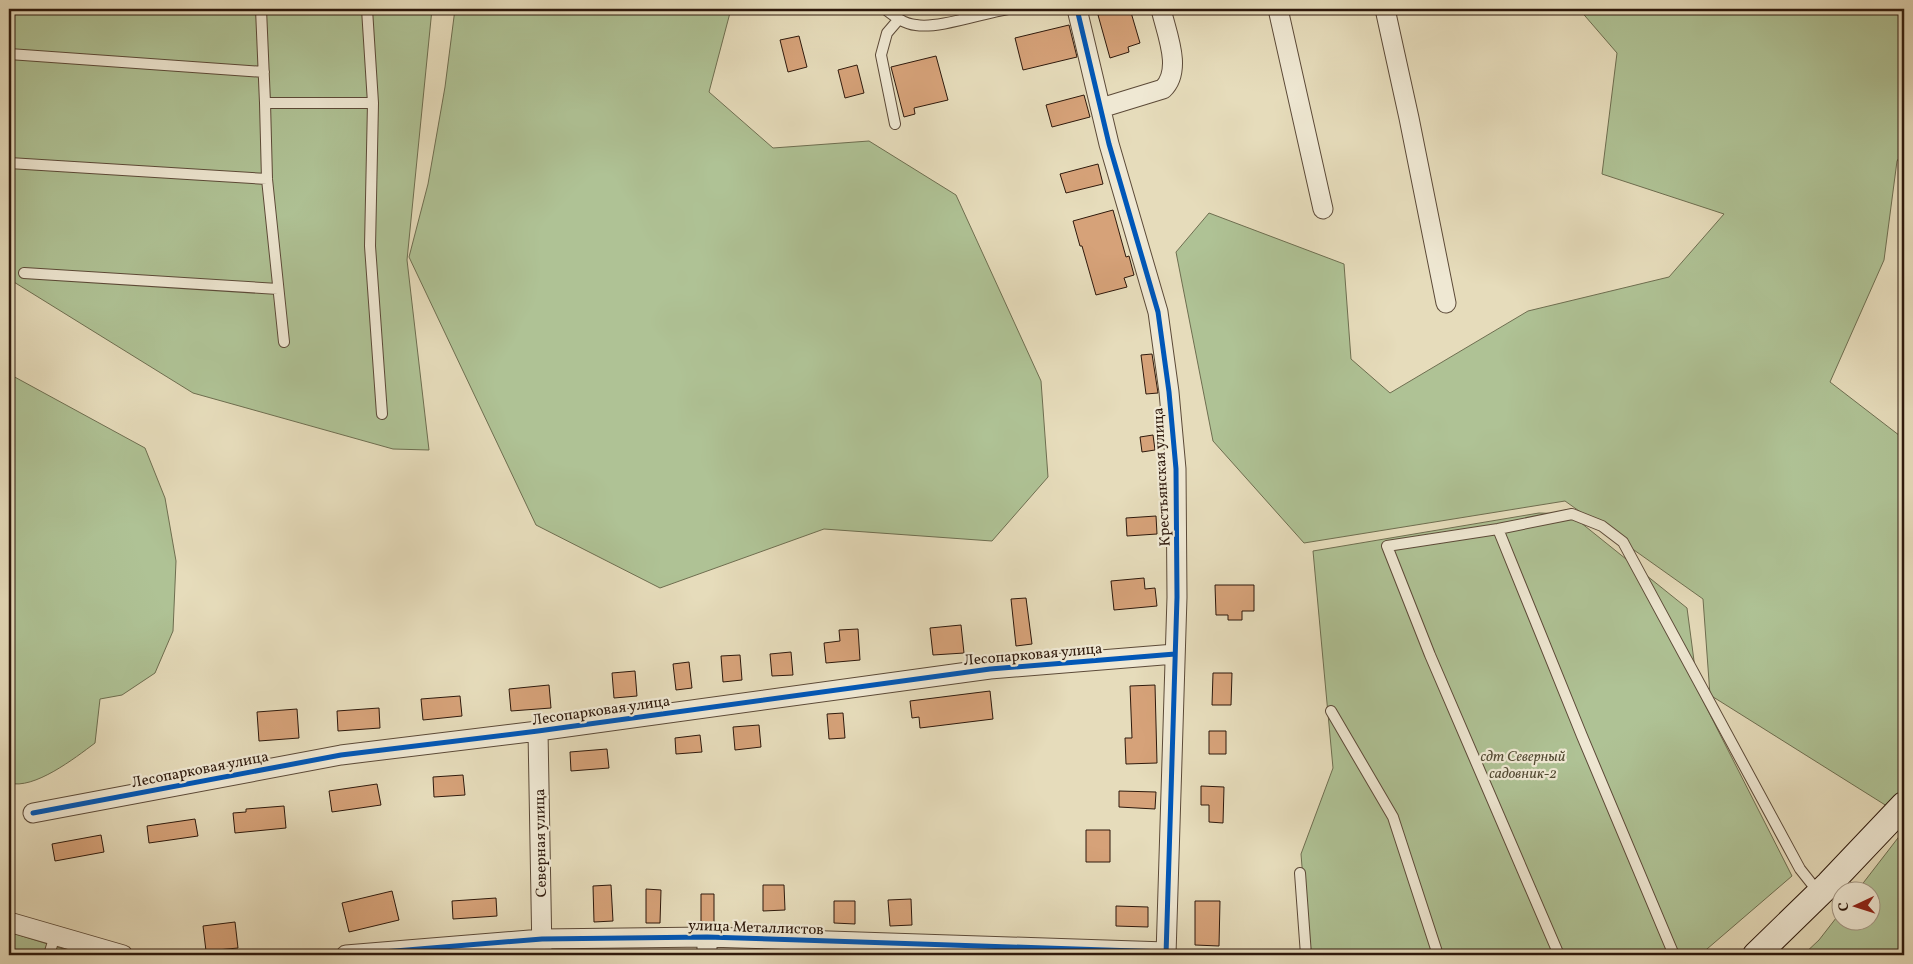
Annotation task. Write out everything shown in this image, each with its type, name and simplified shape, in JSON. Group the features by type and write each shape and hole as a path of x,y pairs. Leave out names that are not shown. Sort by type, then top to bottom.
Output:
{"main road":[{"path":"1765,952 1904,805"}],"street":[{"name":"Крестьянская улица","path":"1077,9 1110,144 1158,312 1169,392 1176,470 1178,598 1166,954"},
{"path":"1101,108 1163,89 1170,82 1173,62 1161,9"},
{"path":"1278,9 1323,209"},
{"path":"1385,9 1446,304"},
{"name":"Лесопарковая улица","path":"33,813 341,755 538,731 990,669 1175,654"},
{"name":"Северная улица","path":"538,731 542,947"},
{"path":"9,922 123,955"},
{"name":"улица Металлистов","path":"346,955 542,947 707,946 1166,954"}],"lane":[{"path":"261,9 267,179 284,342"},
{"path":"367,9 373,103 370,246 382,414"},
{"path":"885,9 899,19 915,25 934,25 1008,9"},
{"path":"895,124 882,55 887,33 899,19"},
{"path":"9,54 264,72"},
{"path":"265,103 373,103"},
{"path":"9,163 267,179"},
{"path":"24,273 278,289"},
{"path":"1559,955 1426,646 1386,546 1498,529 1572,514 1602,526 1623,542 1800,869 1820,893"},
{"path":"1498,529 1674,955"},
{"path":"1331,711 1393,817 1438,955"},
{"path":"1300,873 1306,955"},
{"path":"49,955 54,935"}],"green space":[{"path":"9,9 432,9 407,260 429,450 393,449 193,393 9,279"},
{"path":"455,9 731,9 709,92 773,148 869,141 956,195 1041,381 1048,477 992,541 824,529 660,588 536,525 409,257 428,184 445,87"},
{"path":"1579,9 1904,9 1904,150 1897,161 1884,260 1830,382 1904,439 1904,804 1898,813 1710,695 1703,599 1565,501 1304,543 1213,441 1176,252 1209,213 1344,264 1351,359 1390,393 1528,311 1669,277 1724,214 1602,174 1617,53"},
{"path":"9,372 11,375 145,448 165,498 176,561 173,631 155,673 122,695 100,699 95,743 54,771 30,782 19,784 9,783"},
{"name":"сдт Северный садовник-2","path":"1539,513 1570,514 1687,608 1698,691 1792,876 1700,955 1309,955 1301,854 1333,768 1313,551"},
{"path":"1904,832 1904,955 1803,955 1819,940 1830,926 1830,932 1880,932 1880,882 1864,882"},
{"path":"9,932 83,955 9,955"}],"building":[{"path":"1119,9 1130,9 1140,43 1128,47 1129,52 1110,58 1098,15"},
{"path":"1069,25 1077,57 1023,70 1015,38"},
{"path":"799,36 807,67 788,72 780,40"},
{"path":"936,56 948,100 914,108 915,114 904,117 891,67"},
{"path":"857,65 864,93 845,98 838,70"},
{"path":"1084,95 1090,117 1052,127 1046,105"},
{"path":"1098,164 1103,184 1066,193 1060,174"},
{"path":"1113,210 1126,257 1129,256 1134,275 1124,278 1127,287 1096,295 1073,221"},
{"path":"1152,354 1158,393 1146,394 1141,355"},
{"path":"1153,435 1155,450 1142,452 1140,437"},
{"path":"1156,516 1157,534 1127,536 1126,518"},
{"path":"1144,578 1145,589 1155,588 1157,606 1114,610 1111,581"},
{"path":"1215,585 1254,585 1254,611 1242,611 1242,620 1228,620 1228,615 1216,615"},
{"path":"1026,598 1032,644 1016,646 1011,599"},
{"path":"961,625 964,653 933,655 930,628"},
{"path":"858,629 860,660 826,663 824,643 840,641 839,630"},
{"path":"791,652 793,675 772,676 770,654"},
{"path":"740,655 742,680 723,682 721,656"},
{"path":"689,662 692,688 676,690 673,664"},
{"path":"635,671 637,696 614,698 612,673"},
{"path":"1213,673 1232,673 1231,705 1212,705"},
{"path":"549,685 551,708 511,711 509,689"},
{"path":"1155,685 1157,763 1126,764 1125,738 1132,738 1130,686"},
{"path":"990,691 993,719 920,728 919,717 912,718 910,701"},
{"path":"460,696 462,716 423,720 421,699"},
{"path":"379,708 380,728 338,731 337,711"},
{"path":"297,709 299,738 259,741 257,712"},
{"path":"843,713 845,738 829,739 827,714"},
{"path":"759,725 761,747 735,750 733,727"},
{"path":"1209,731 1226,731 1226,754 1209,754"},
{"path":"700,735 702,752 676,754 675,738"},
{"path":"607,749 609,768 571,771 570,752"},
{"path":"463,775 465,795 434,797 433,777"},
{"path":"377,784 381,805 332,812 329,791"},
{"path":"1201,786 1224,787 1223,823 1209,822 1209,805 1201,805"},
{"path":"1119,791 1156,792 1155,809 1119,807"},
{"path":"284,806 286,828 235,833 233,813 246,812 246,809"},
{"path":"195,819 198,836 149,843 147,826"},
{"path":"1086,830 1110,830 1110,862 1086,862"},
{"path":"101,835 104,852 55,861 52,844"},
{"path":"611,885 613,921 594,922 593,886"},
{"path":"763,885 784,885 785,910 763,911"},
{"path":"646,889 661,890 660,923 646,923"},
{"path":"392,891 399,920 349,932 342,903"},
{"path":"701,894 714,894 714,923 701,922"},
{"path":"496,898 497,916 453,919 452,901"},
{"path":"911,899 912,925 890,926 888,900"},
{"path":"834,901 855,901 855,924 834,923"},
{"path":"1195,901 1220,901 1219,946 1195,945"},
{"path":"1116,906 1148,907 1148,927 1116,926"},
{"path":"235,922 238,948 206,951 203,926"}],"cycle path":[{"path":"1077,9 1109,144 1158,312 1169,392 1176,469 1177,597 1166,955"},
{"path":"33,813 341,755 538,731 990,669 1175,654"},
{"path":"346,955 542,939 707,937 1166,952"}]}
